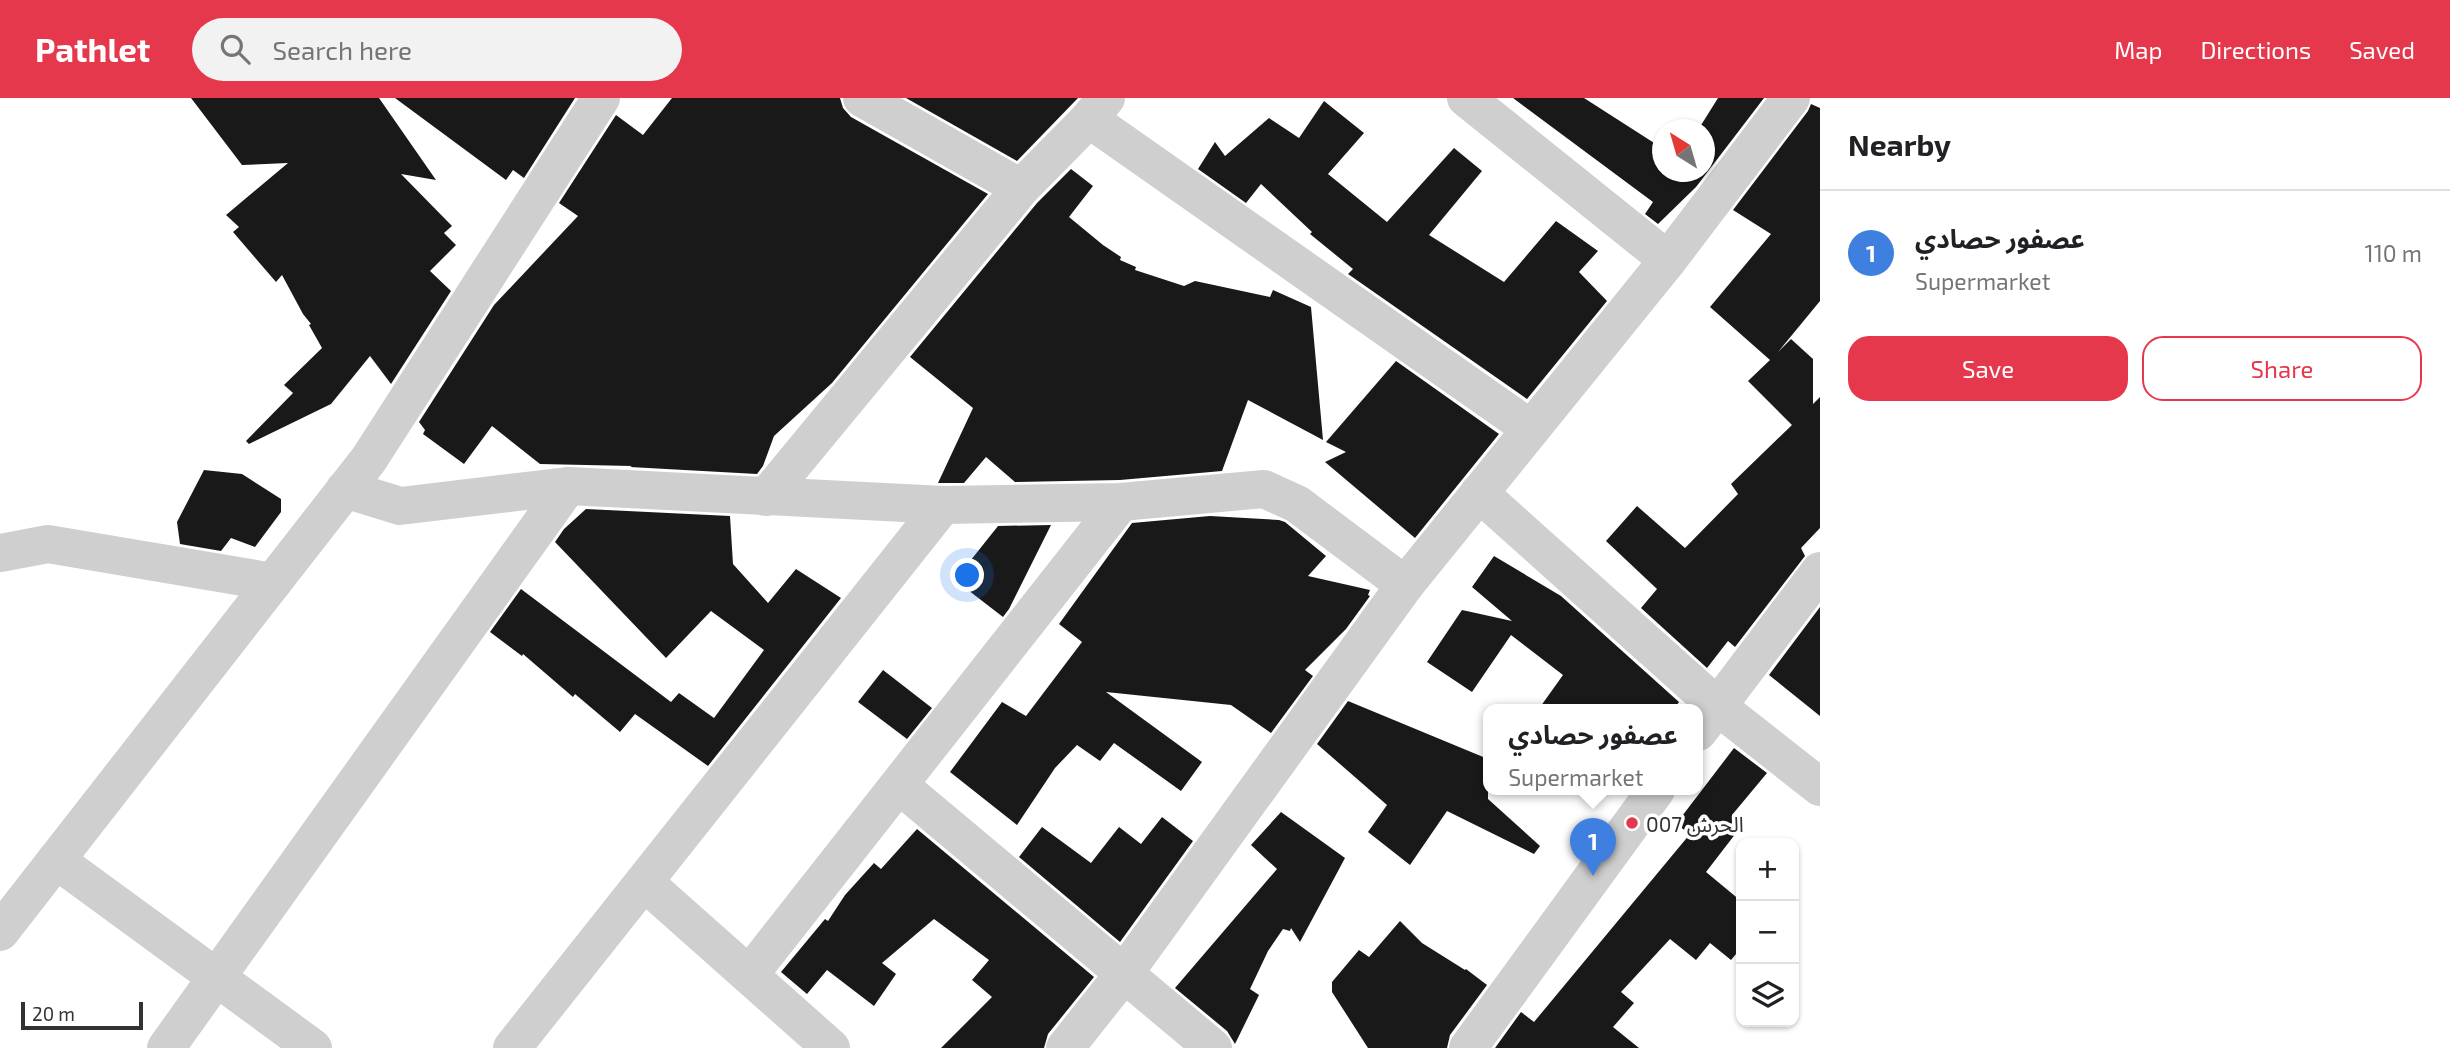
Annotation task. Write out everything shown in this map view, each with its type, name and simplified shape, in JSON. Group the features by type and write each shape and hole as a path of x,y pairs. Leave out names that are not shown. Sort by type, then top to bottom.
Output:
{"street":[{"path":"0,932 369,459 601,98"},
{"path":"862,98 1021,188"},
{"path":"1466,98 1668,260"},
{"path":"1065,1048 1124,975 1405,585 1668,260 1791,98"},
{"path":"766,497 1021,188 1098,109 1531,429"},
{"path":"345,489 400,506 568,486 943,505 1121,502 1252,489 1275,493 1297,504 1405,585"},
{"path":"166,1048 568,486"},
{"path":"1479,493 1693,704"},
{"path":"749,975 1121,502"},
{"path":"512,1048 943,505"},
{"path":"0,552 48,544 273,582"},
{"path":"1820,571 1708,719 1820,787"},
{"path":"899,785 1213,1048"},
{"path":"1468,1048 1652,795"},
{"path":"56,860 313,1048"},
{"path":"644,882 831,1048"}],"building":[{"path":"191,98 379,98 436,180 401,174 452,226 444,233 456,245 430,271 451,291 391,384 370,356 331,404 249,444 246,441 293,393 284,385 322,348 282,275 276,282 233,232 239,227 226,215 288,163 242,165"},
{"path":"395,98 575,98 524,178 513,170 506,180"},
{"path":"672,98 840,98 843,108 851,117 988,194 832,383 774,436 763,466 757,474 630,467 632,466 540,464 492,426 464,464 423,434 425,430 419,422 494,305 578,216 559,203 616,115 643,135"},
{"path":"906,98 1078,98 1017,161"},
{"path":"1513,98 1584,98 1652,142 1652,182 1700,182 1658,224 1645,214 1653,202"},
{"path":"1718,98 1764,98 1715,162 1715,119 1705,119"},
{"path":"1324,101 1364,133 1328,174 1387,222 1454,148 1482,171 1429,235 1504,282 1556,221 1598,251 1579,272 1607,301 1527,399 1348,274 1353,269 1310,234 1312,232 1261,184 1246,203 1198,169 1215,142 1225,156 1269,118 1299,138"},
{"path":"1811,104 1820,108 1820,301 1778,352 1791,339 1813,359 1813,404 1820,397 1820,528 1801,548 1805,556 1735,647 1728,641 1707,668 1641,608 1657,589 1606,541 1637,506 1685,548 1738,494 1731,484 1792,425 1748,381 1770,360 1710,307 1771,234 1733,210"},
{"path":"1071,169 1093,186 1069,217 1121,257 1120,260 1136,267 1135,270 1184,286 1195,281 1270,297 1273,290 1311,307 1323,440 1248,400 1222,471 1120,480 1015,482 986,457 964,483 938,483 973,408 910,357 1037,203"},
{"path":"1396,361 1499,434 1415,538 1325,462 1346,452 1326,442"},
{"path":"204,470 242,474 281,499 281,512 255,547 231,538 221,551 180,544 177,522"},
{"path":"586,509 730,516 733,564 768,603 796,569 841,598 708,766 635,714 620,732 575,694 573,697 523,654 522,656 490,632 521,589 671,702 679,693 714,718 764,650 711,611 666,658 555,542 564,529"},
{"path":"1210,516 1285,522 1326,556 1308,576 1370,590 1370,596 1346,629 1305,670 1313,676 1271,733 1231,705 1106,692 1202,762 1181,791 1114,743 1100,761 1077,745 1055,768 1017,825 950,772 1002,702 1026,716 1082,642 1059,624 1132,523"},
{"path":"1051,525 1003,617 955,580 998,526"},
{"path":"1494,556 1561,596 1679,702 1542,704 1563,675 1511,635 1472,692 1427,662 1462,610 1512,621 1472,587"},
{"path":"1820,607 1820,716 1769,675"},
{"path":"883,670 932,708 907,739 858,702"},
{"path":"1348,701 1483,757 1483,795 1488,795 1488,799 1540,846 1534,854 1447,811 1410,865 1368,832 1387,805 1317,744"},
{"path":"1734,748 1767,773 1732,815 1743,824 1706,872 1736,897 1736,954 1731,960 1710,943 1696,960 1670,939 1621,992 1634,1003 1613,1027 1639,1048 1495,1048 1521,1012 1534,1022 1690,834 1676,824 1698,795 1703,795 1703,789"},
{"path":"1281,812 1345,858 1300,942 1291,928 1290,931 1283,929 1268,951 1250,989 1259,995 1235,1044 1227,1031 1175,988 1277,869 1251,845"},
{"path":"1162,817 1193,841 1120,942 1019,857 1042,827 1091,863 1119,827 1141,844"},
{"path":"917,829 1094,977 1048,1034 1044,1048 941,1048 992,997 972,980 989,960 934,919 882,963 896,974 874,1006 827,970 807,994 781,972 825,919 828,921 845,895 874,863 881,869"},
{"path":"1400,921 1422,943 1487,985 1450,1035 1447,1048 1368,1048 1332,992 1332,982 1359,950 1369,957"}],"place":[{"name":"الحرش 007","path":"1632,823"},
{"name":"عصفور حصادي","path":"1593,876"}]}
